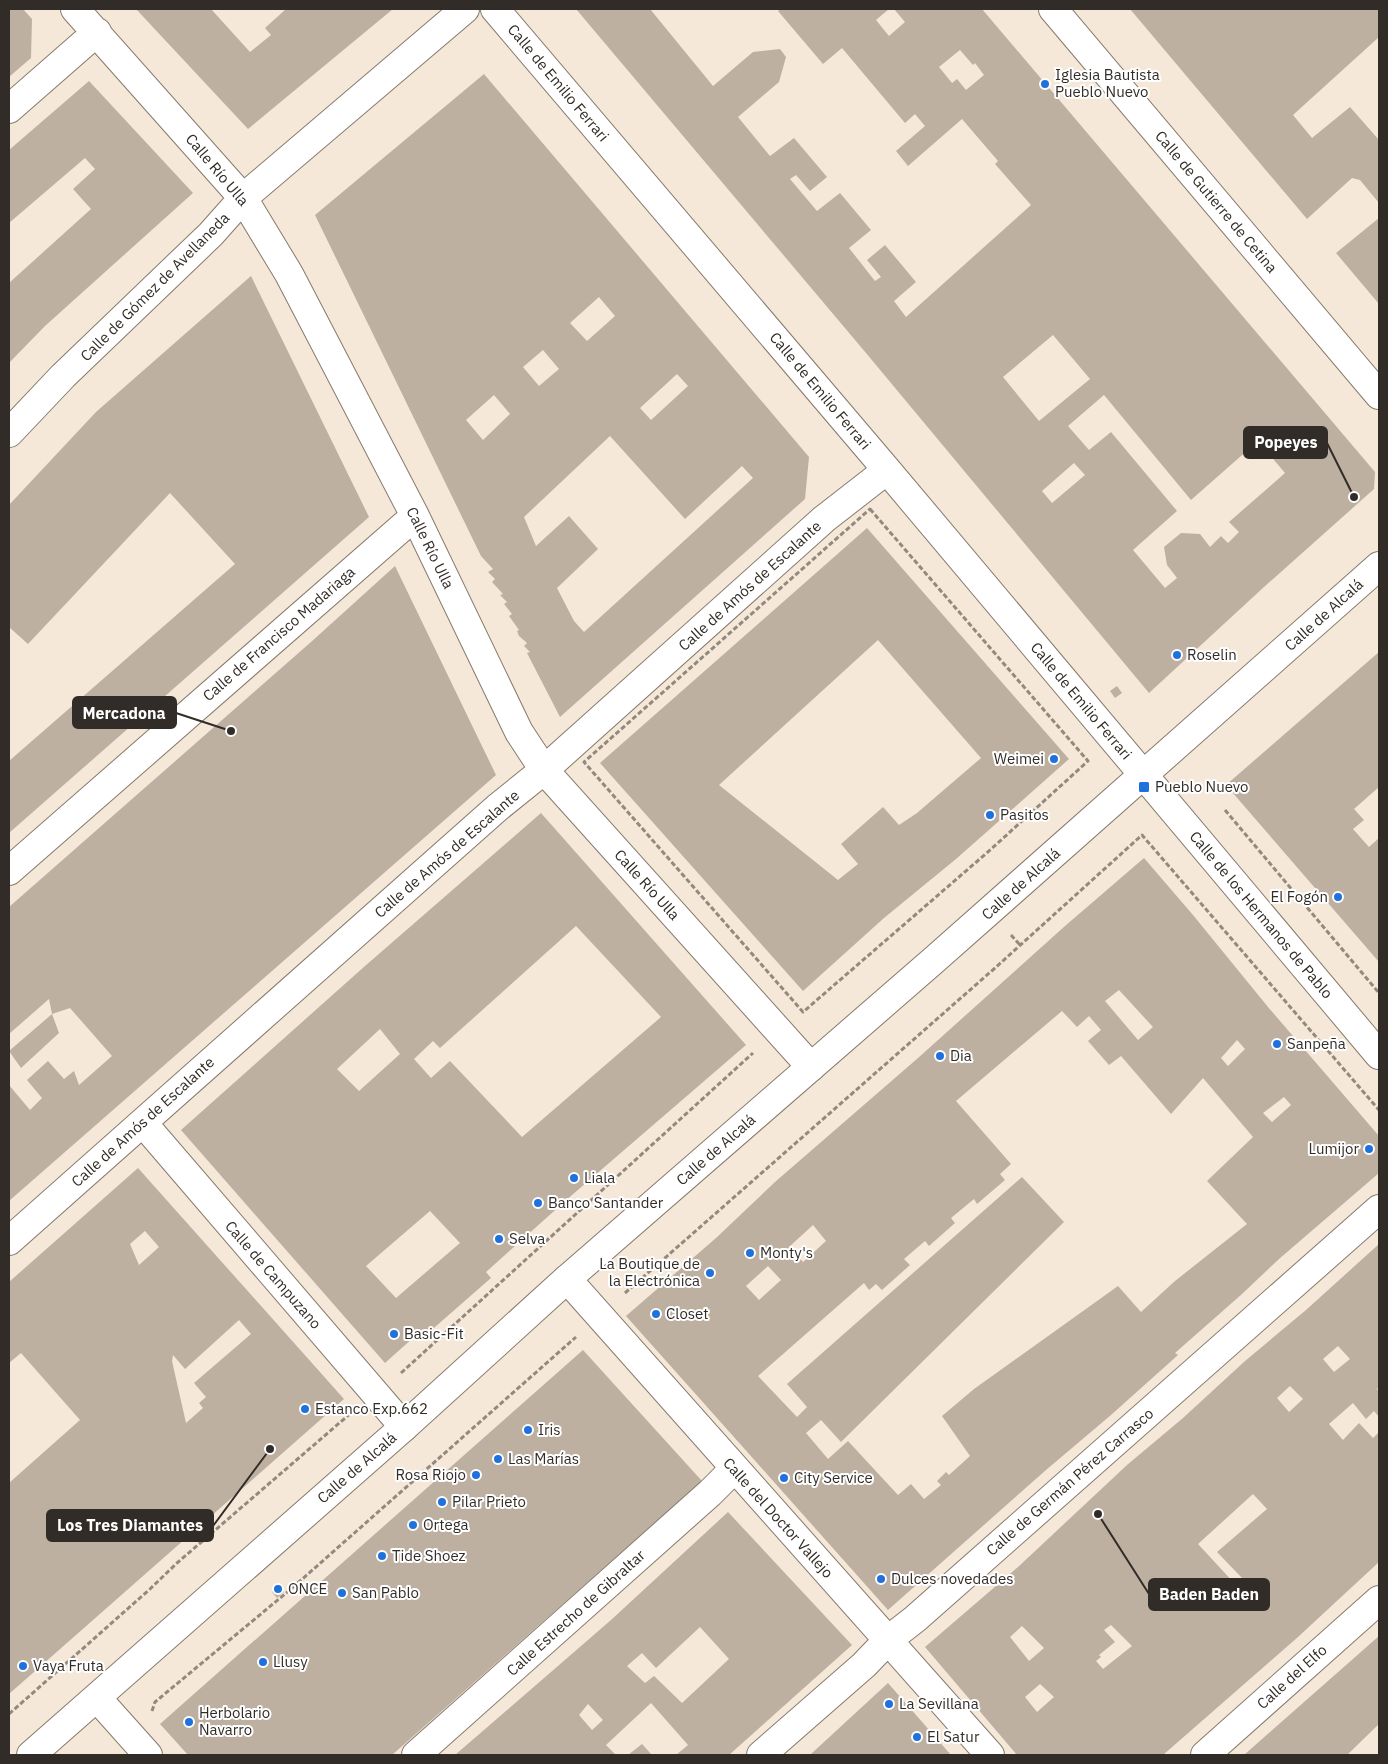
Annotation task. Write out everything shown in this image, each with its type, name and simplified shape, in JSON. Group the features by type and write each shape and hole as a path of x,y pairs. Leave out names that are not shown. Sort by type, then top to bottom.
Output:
{"street":[{"name":"Calle Río Ulla","path":"75,9 243,198 289,274 415,516 519,732 544,770 811,1067"},
{"name":"Calle de Gómez de Avellaneda","path":"9,433 63,376 211,234 243,198 465,9"},
{"name":"Calle de Emilio Ferrari","path":"495,9 887,470 1143,776"},
{"name":"Calle de Gutierre de Cetina","path":"1053,9 1379,395"},
{"path":"9,109 97,32"},
{"name":"Calle de Amós de Escalante","path":"9,1241 497,808 544,770 824,519 887,470"},
{"name":"Calle de Francisco Madariaga","path":"9,871 415,516"},
{"name":"Calle de Alcalá","path":"31,1755 404,1427 567,1279 1143,776 1379,566"},
{"name":"Calle de los Hermanos de Pablo","path":"1143,776 1379,1055"},
{"name":"Calle de Campuzano","path":"143,1123 404,1427"},
{"name":"Calle de Germán Pérez Carrasco","path":"761,1755 864,1665 888,1640 915,1619 1379,1209"},
{"name":"Calle del Doctor Vallejo","path":"567,1279 990,1755"},
{"name":"Calle Estrecho de Gibraltar","path":"416,1755 710,1493 734,1469"},
{"name":"Calle del Elfo","path":"1205,1755 1379,1600"},
{"path":"97,1698 148,1755"}],"path":[{"path":"870,509 1088,761 989,851 803,1012 584,762 870,509"},
{"path":"1225,810 1379,994"},
{"path":"619,1299 1008,957 1142,835 1379,1110"},
{"path":"401,1373 753,1052"},
{"path":"150,1719 155,1702 291,1589 562,1349"},
{"path":"9,1714 177,1563 353,1411"}],"building":[{"path":"9,9 23,9 32,19 31,58 9,77"},
{"path":"136,9 211,9 250,52 271,35 265,28 286,9 393,9 248,129"},
{"path":"576,9 650,9 713,86 753,52 780,49 786,57 779,82 738,117 770,156 794,138 827,177 810,191 796,175 790,179 817,211 840,193 871,230 849,248 875,281 881,277 867,260 885,245 916,282 894,301 906,317 1031,205 995,164 998,161 962,119 908,166 896,151 925,126 915,114 905,123 842,48 823,64 778,11 781,9 889,9 876,20 889,36 905,22 894,9 982,9 1375,472 1374,489 1149,693","holes":["960,50 973,65 975,63 984,75 966,90 957,79 952,83 939,67","1053,335 1090,379 1039,421 1003,377","1104,395 1191,500 1258,441 1285,473 1229,522 1239,532 1228,543 1221,536 1210,547 1200,534 1181,533 1164,547 1167,565 1177,578 1165,588 1133,550 1177,511 1111,432 1089,450 1068,426","1074,463 1085,475 1052,503 1042,491"]},
{"path":"1130,9 1379,9 1379,37 1293,115 1312,138 1350,107 1379,140 1379,203 1360,180 1352,178 1307,219"},
{"path":"484,74 809,457 805,499 560,717 527,653 530,652 524,646 527,643 519,636 517,631 519,630 509,616 512,614 504,604 507,602 500,595 503,594 492,582 495,579 488,572 493,569 481,556 315,215","holes":["599,297 615,316 587,341 570,323","543,350 559,369 539,386 523,367","677,374 688,386 651,420 640,408","494,395 510,414 483,440 466,420","610,436 685,519 742,466 753,478 584,632 574,621 557,588 598,549 569,516 536,546 524,517"]},
{"path":"89,81 193,193 45,326 9,363 9,283 91,209 73,189 95,169 85,158 9,223 9,150"},
{"path":"1379,218 1379,304 1336,253"},
{"path":"251,276 369,517 9,833 9,761 235,564 170,493 28,644 9,627 9,505 96,412"},
{"path":"867,528 1069,759 956,859 884,918 803,991 600,763","holes":["878,640 981,758 917,813 899,825 883,807 841,844 858,864 838,880 719,785"]},
{"path":"395,566 496,775 9,1201 9,1085 30,1110 42,1098 27,1080 48,1061 64,1079 74,1071 79,1085 112,1056 70,1008 52,1014 49,999 9,1034 9,907"},
{"path":"1379,652 1379,787 1354,809 1364,820 1353,829 1369,847 1379,838 1379,962 1226,785"},
{"path":"1117,686 1122,693 1115,698 1110,691"},
{"path":"541,813 746,1045 486,1272 491,1278 427,1334 423,1329 385,1363 181,1130","holes":["576,926 661,1017 522,1137 450,1061 431,1078 414,1059 433,1041 440,1048","380,1029 400,1054 359,1091 337,1069","430,1211 460,1243 396,1298 366,1266"]},
{"path":"1144,858 1379,1136 1379,1173 1279,1259 1175,1353 1178,1355 1111,1415 888,1610 626,1316","holes":["1119,990 1153,1027 1138,1040 1105,1001","1062,1011 1077,1027 1089,1016 1101,1030 1088,1041 1109,1065 1121,1056 1171,1114 1203,1078 1253,1137 1207,1181 1247,1224 1175,1281 1141,1312 1118,1286 974,1389 942,1416 970,1456 949,1475 946,1472 937,1481 941,1485 924,1499 911,1484 898,1495 848,1441 828,1459 806,1433 821,1420 841,1442 1064,1222 1022,1177 787,1384 807,1407 797,1417 758,1376 864,1283 869,1290 876,1284 882,1290 910,1265 904,1259 925,1241 929,1246 955,1223 951,1218 974,1199 977,1204 1005,1180 1000,1174 1011,1164 956,1101","1237,1040 1245,1049 1228,1066 1221,1058","1284,1097 1291,1105 1272,1122 1263,1113","813,1225 826,1241 803,1262 789,1247","768,1266 781,1280 759,1300 746,1286"]},
{"path":"52,1014 59,1033 21,1068 9,1051"},
{"path":"138,1168 344,1399 9,1694 9,1483 80,1420 21,1353 9,1363 9,1282","holes":["145,1231 159,1247 139,1265 130,1244","239,1320 251,1334 194,1383 206,1397 199,1403 203,1408 186,1423 172,1361 173,1355 185,1369"]},
{"path":"1379,1244 1379,1387 1377,1389 1379,1392 1379,1417 1374,1411 1366,1419 1353,1403 1329,1424 1343,1440 1359,1423 1373,1438 1379,1432 1379,1562 1298,1637 1163,1755 1017,1755 925,1647 1018,1567 1127,1465","holes":["1338,1346 1350,1359 1334,1372 1323,1359","1290,1386 1303,1399 1289,1412 1277,1398","1253,1494 1267,1509 1217,1552 1242,1578 1235,1584 1198,1544","1111,1625 1132,1646 1103,1669 1096,1661 1101,1657 1099,1655 1115,1642 1104,1630","1022,1626 1044,1648 1029,1661 1010,1637","1040,1684 1054,1697 1037,1712 1025,1697"]},
{"path":"583,1350 702,1481 392,1755 188,1755 160,1724"},
{"path":"728,1512 852,1645 729,1755 676,1755 688,1745 651,1703 606,1745 616,1755 455,1755 611,1620","holes":["700,1627 729,1659 682,1703 654,1676 645,1683 627,1666 642,1653 656,1668","588,1704 603,1720 592,1730 579,1715"]},
{"name":"ONCE","path":"279,1586 284,1592 277,1598 272,1592"},
{"path":"1379,1636 1379,1724 1347,1755 1244,1755"},
{"path":"888,1683 951,1755 809,1755 811,1754"},
{"path":"642,1744 652,1755 628,1755"}],"place":[{"name":"Iglesia Bautista Pueblo Nuevo","path":"1045,84"},
{"name":"Popeyes","path":"1354,497"},
{"name":"Roselin","path":"1177,655"},
{"name":"Mercadona","path":"231,731"},
{"name":"Weimei","path":"1054,759"},
{"name":"Pueblo Nuevo","path":"1144,787"},
{"name":"Pasitos","path":"990,815"},
{"name":"El Fogón","path":"1338,897"},
{"name":"Sanpeña","path":"1277,1044"},
{"name":"Dia","path":"940,1056"},
{"name":"Lumijor","path":"1369,1149"},
{"name":"Liala","path":"574,1178"},
{"name":"Banco Santander","path":"538,1203"},
{"name":"Selva","path":"499,1239"},
{"name":"Monty's","path":"750,1253"},
{"name":"La Boutique de la Electrónica","path":"710,1273"},
{"name":"Closet","path":"656,1314"},
{"name":"Basic-Fit","path":"394,1334"},
{"name":"Estanco Exp.662","path":"305,1409"},
{"name":"Iris","path":"528,1430"},
{"name":"Los Tres Diamantes","path":"270,1449"},
{"name":"Las Marías","path":"498,1459"},
{"name":"Rosa Riojo","path":"476,1475"},
{"name":"City Service","path":"784,1478"},
{"name":"Pilar Prieto","path":"442,1502"},
{"name":"Baden Baden","path":"1098,1514"},
{"name":"Ortega","path":"413,1525"},
{"name":"Tide Shoez","path":"382,1556"},
{"name":"Dulces novedades","path":"881,1579"},
{"name":"ONCE","path":"278,1589"},
{"name":"San Pablo","path":"342,1593"},
{"name":"Llusy","path":"263,1662"},
{"name":"Vaya Fruta","path":"23,1666"},
{"name":"La Sevillana","path":"889,1704"},
{"name":"Herbolario Navarro","path":"189,1722"},
{"name":"El Satur","path":"917,1737"}]}
